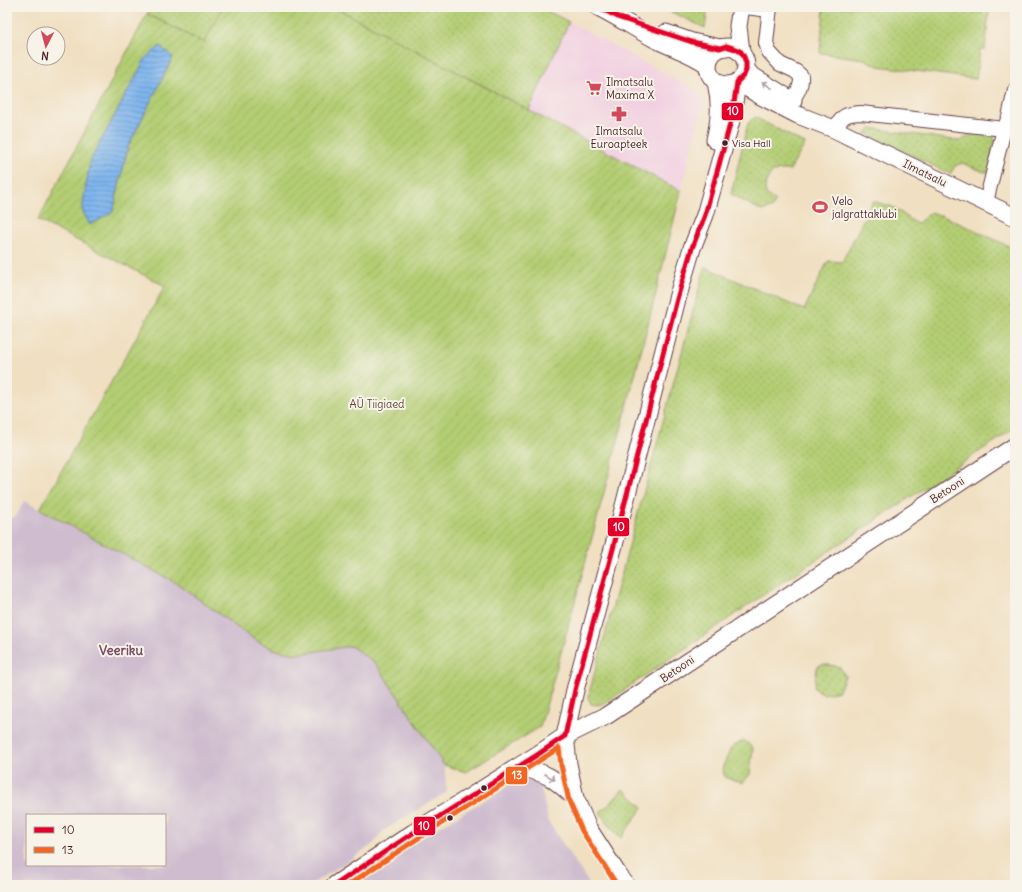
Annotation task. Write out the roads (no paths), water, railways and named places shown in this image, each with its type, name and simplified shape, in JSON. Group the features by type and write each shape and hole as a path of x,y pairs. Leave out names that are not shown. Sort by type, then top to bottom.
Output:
{"street":[{"path":"598,7 620,18 656,40 700,59 708,65"},
{"path":"729,49 738,26 741,7"},
{"path":"746,7 770,8 766,43 768,52 780,64 795,71 801,76 800,89 792,101"},
{"path":"620,18 692,42 729,49 744,57 746,63 705,214 692,248 677,299 575,690 565,736 568,764 575,798 588,828 626,885"},
{"path":"729,49 715,50 708,60 708,72 716,82 726,85 732,85 742,76"},
{"name":"Ilmatsalu","path":"742,76 752,75 834,129"},
{"name":"Ilmatsalu","path":"742,76 761,96 798,115 834,129 1015,217"},
{"path":"692,248 698,213 719,121 720,102 716,82"},
{"path":"986,202 1015,90"},
{"path":"834,129 842,118 849,114 861,113 1004,129"},
{"name":"Betooni","path":"335,885 413,832 565,736 606,716 1015,446"},
{"path":"518,767 546,774 575,798"}],"water":[{"path":"160,46 173,57 128,147 113,212 90,225 82,210 90,161 145,59"}],"place":[{"name":"Ilmatsalu Maxima X","path":"594,88"},
{"name":"Ilmatsalu Euroapteek","path":"619,114"},
{"name":"Visa Hall","path":"725,143"},
{"name":"Velo jalgrattaklubi","path":"820,207"}],"district":[{"name":"Veeriku","path":"121,650"}],"park label":[{"name":"AÜ Tiigiaed","path":"377,404"}]}
